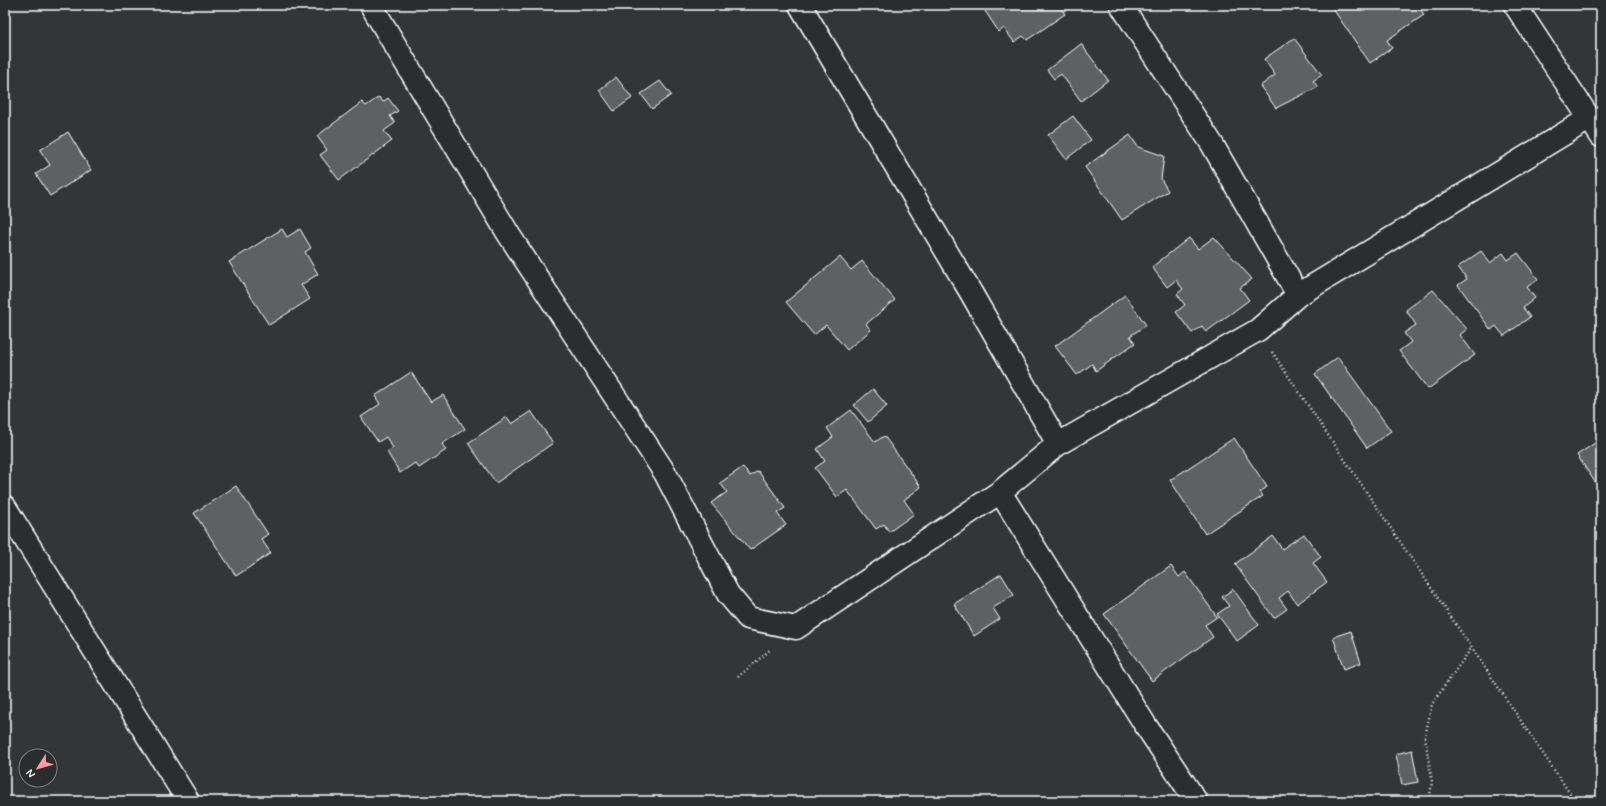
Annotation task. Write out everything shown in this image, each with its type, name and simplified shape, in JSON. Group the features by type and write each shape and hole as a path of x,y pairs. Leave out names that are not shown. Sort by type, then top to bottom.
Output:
{"street":[{"path":"371,5 509,235 665,473 728,594 748,618 796,628 1000,492 1058,444 1258,330 1298,295 1596,127 1515,5"},
{"path":"800,5 970,291 1058,444"},
{"path":"1121,5 1212,144 1298,295"},
{"path":"1000,492 1146,726 1196,801"},
{"path":"5,507 188,801"}],"path":[{"path":"1258,330 1575,801"},
{"path":"738,677 796,628"},
{"path":"1429,801 1432,782 1425,737 1432,704 1472,647"}],"building":[{"path":"981,5 1059,5 1065,14 1027,40 1023,36 1014,42 1004,28 999,32"},
{"path":"1338,5 1418,5 1424,15 1387,40 1392,48 1370,63 1333,9"},
{"path":"1294,38 1322,75 1313,81 1318,87 1276,108 1260,86 1275,75 1264,59"},
{"path":"1081,44 1108,80 1081,101 1061,74 1054,79 1047,70"},
{"path":"1601,47 1601,64 1595,57"},
{"path":"616,77 632,98 614,111 599,90"},
{"path":"660,81 671,95 652,109 641,94"},
{"path":"379,97 383,102 388,98 398,111 390,116 395,123 384,131 392,141 339,180 320,155 327,150 317,136 362,102 366,106"},
{"path":"1073,116 1091,140 1066,159 1048,135"},
{"path":"68,132 91,170 50,196 36,174 50,165 40,150"},
{"path":"1130,135 1138,147 1164,156 1161,179 1168,191 1122,220 1085,167"},
{"path":"282,229 287,237 300,229 311,248 305,252 318,274 301,285 310,299 269,325 229,262"},
{"path":"1214,237 1252,279 1240,288 1249,300 1206,332 1202,326 1192,333 1176,312 1185,305 1177,294 1183,289 1176,280 1167,287 1152,267 1189,238 1198,249"},
{"path":"1481,251 1490,263 1503,253 1508,260 1518,253 1538,279 1527,287 1535,298 1523,308 1530,317 1504,336 1496,326 1491,330 1458,285 1467,279 1458,267"},
{"path":"840,257 851,270 862,261 895,300 866,324 871,330 847,350 826,325 814,335 786,302"},
{"path":"1433,290 1467,329 1460,335 1475,355 1428,389 1399,351 1411,342 1404,333 1416,325 1406,310"},
{"path":"1125,295 1146,325 1130,336 1135,343 1096,371 1092,364 1077,375 1055,346"},
{"path":"1338,357 1391,431 1367,448 1315,374"},
{"path":"411,372 431,402 443,395 465,429 442,444 446,450 419,468 415,463 400,473 387,452 393,448 386,437 378,442 361,417 380,404 375,396"},
{"path":"873,389 887,406 868,422 854,405"},
{"path":"851,410 875,442 884,436 921,487 904,500 914,514 889,532 884,524 876,529 847,490 837,497 815,468 825,461 817,449 833,437 827,428"},
{"path":"531,411 553,443 496,483 468,443 507,417 512,424"},
{"path":"1234,438 1267,487 1260,492 1263,496 1205,534 1170,480"},
{"path":"1601,439 1601,491 1577,455"},
{"path":"743,467 750,476 758,471 785,508 777,513 786,525 750,550 711,503 727,492 720,483"},
{"path":"236,486 268,534 261,539 271,553 236,576 194,513"},
{"path":"1304,534 1321,557 1313,563 1327,582 1297,604 1288,591 1279,598 1287,609 1274,618 1235,564 1273,536 1282,549"},
{"path":"1171,566 1179,577 1185,572 1217,617 1205,625 1213,637 1152,681 1104,614"},
{"path":"1001,574 1014,595 993,608 1000,619 974,636 954,604"},
{"path":"1233,589 1259,625 1237,641 1217,614 1229,606 1222,597"},
{"path":"1351,631 1361,663 1344,669 1333,637"},
{"path":"1412,750 1418,782 1402,785 1396,754"}]}
